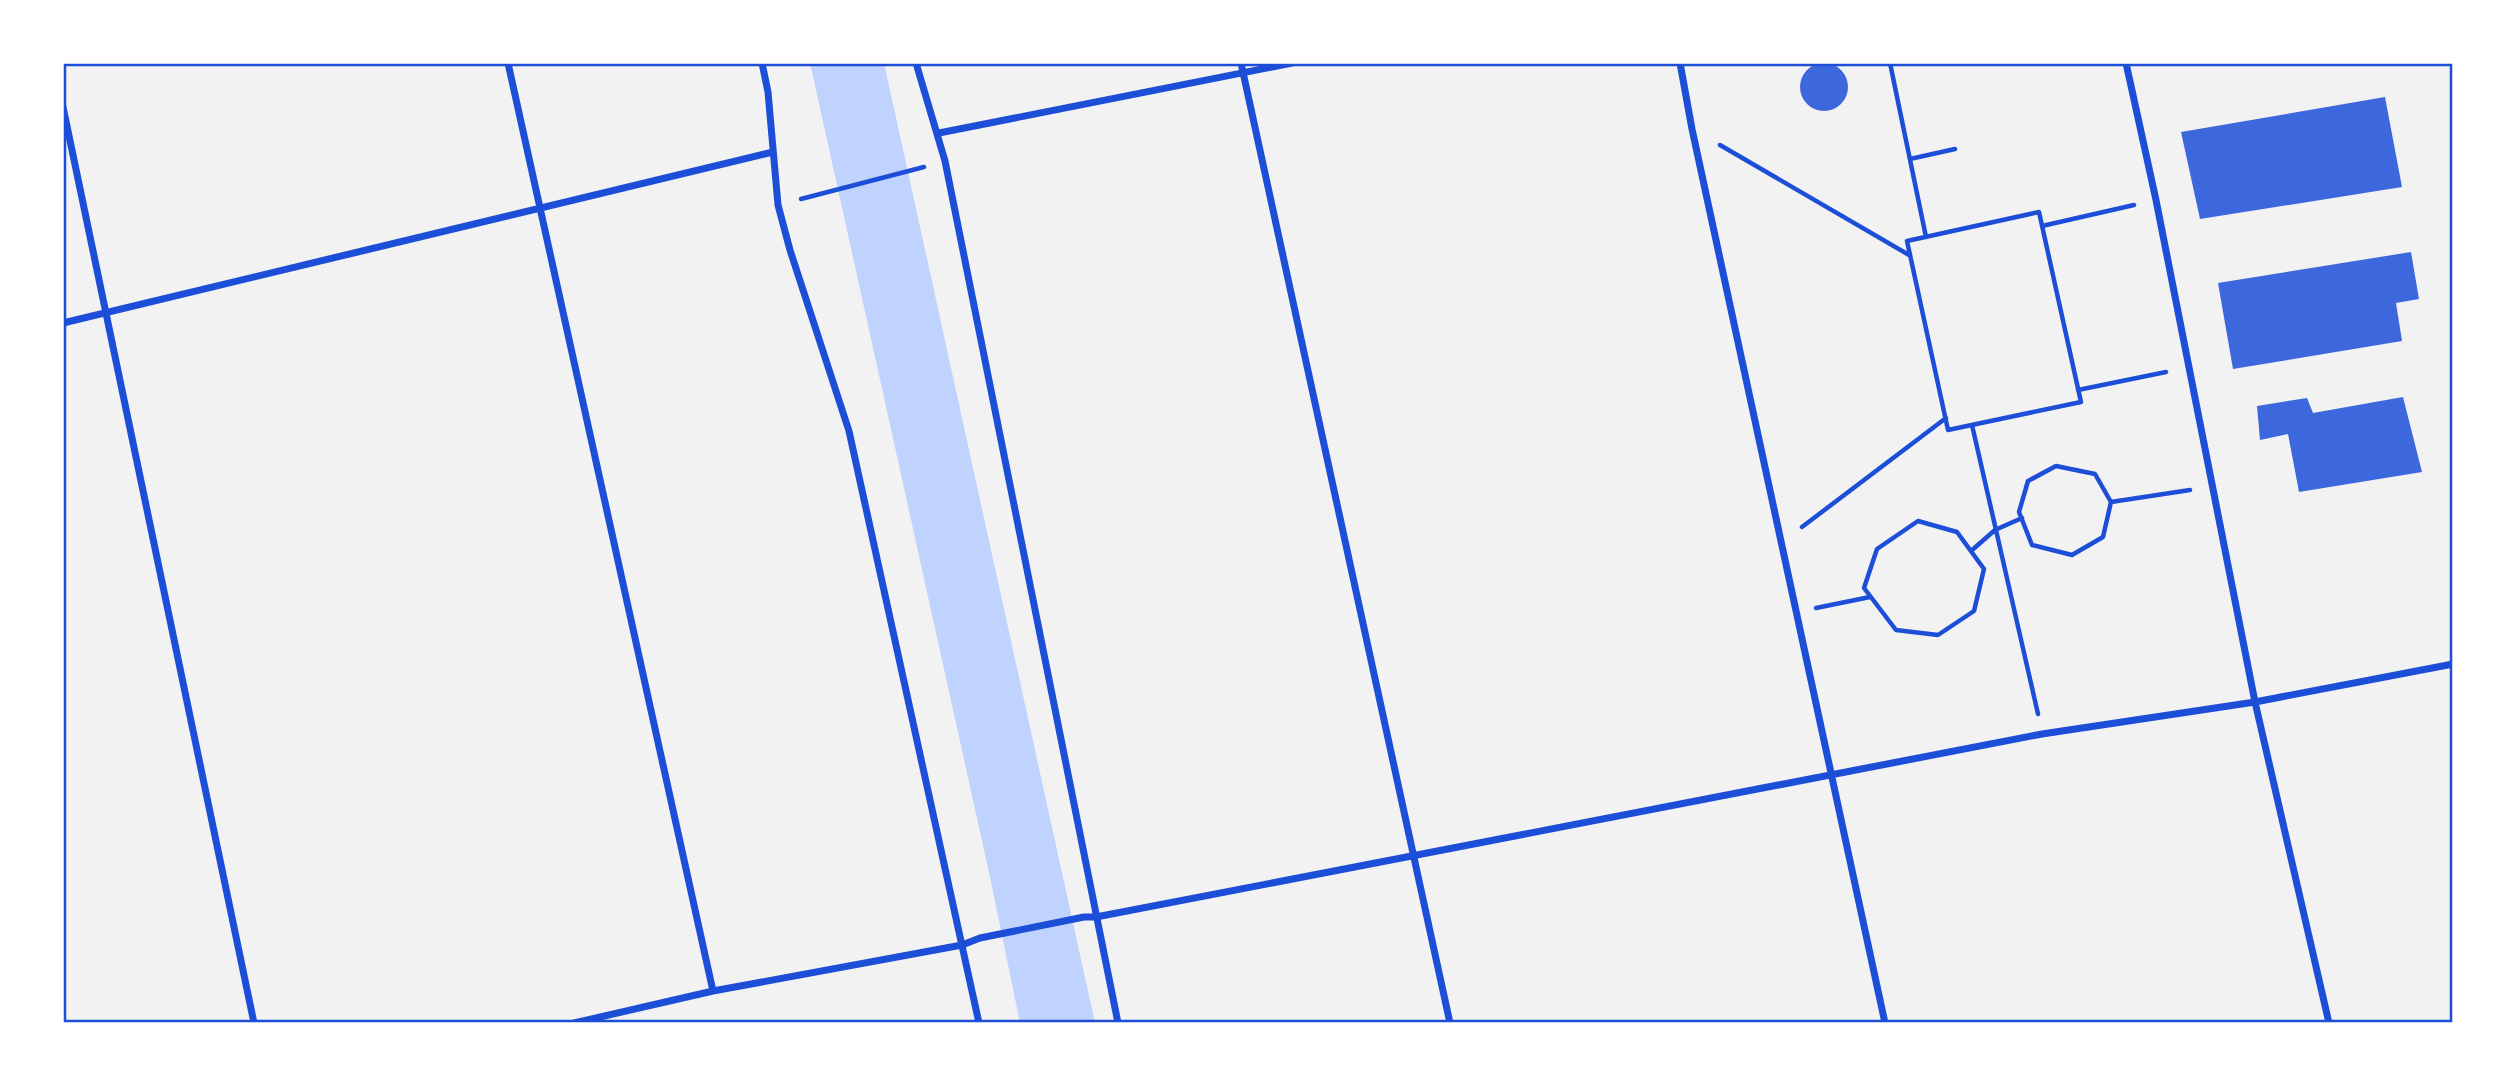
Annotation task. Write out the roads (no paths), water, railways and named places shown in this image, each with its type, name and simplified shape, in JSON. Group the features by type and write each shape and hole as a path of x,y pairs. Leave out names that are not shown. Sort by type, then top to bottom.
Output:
{"street":[{"path":"508,63 713,991"},
{"path":"762,63 768,92 778,205 849,431 979,1023"},
{"path":"916,63 939,133 1118,1023"},
{"path":"1241,63 1450,1023"},
{"path":"939,133 1292,63"},
{"path":"1680,63 1795,612 1885,1023"},
{"path":"2126,63 2156,200 2255,702 2329,1023"},
{"path":"63,107 254,1023"},
{"path":"63,323 773,152"},
{"path":"574,1023 713,991 962,944 980,937 1084,917 1096,918 2042,734 2255,702 2453,664"}],"water":[{"path":"810,63 884,63 1095,1023 1020,1023"}]}
